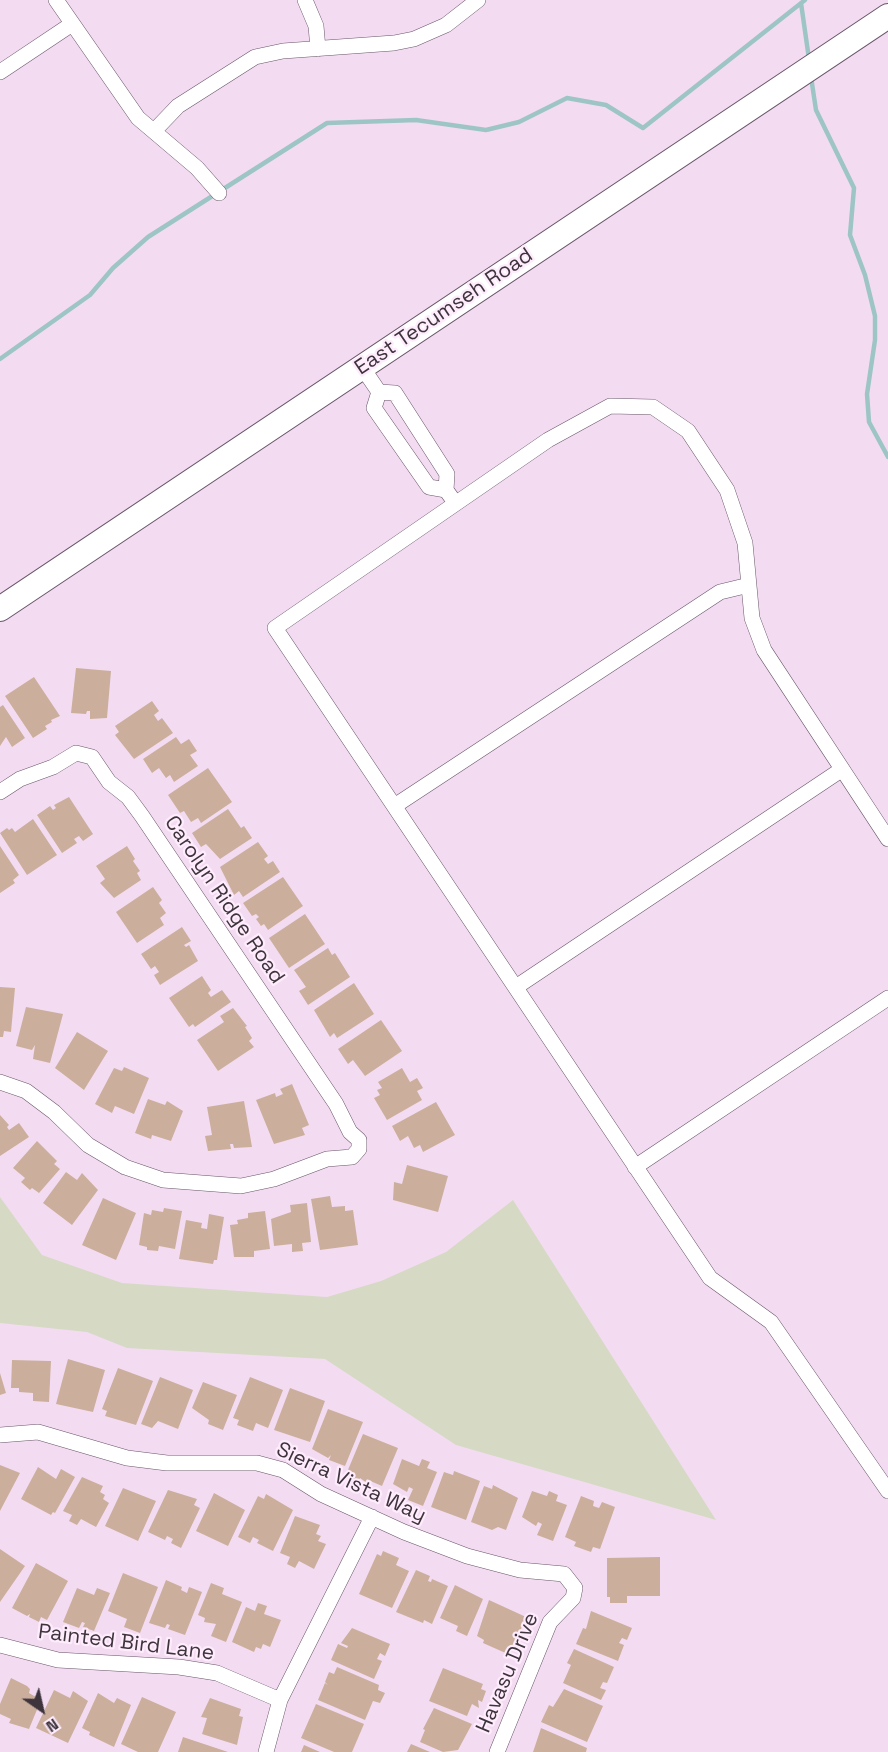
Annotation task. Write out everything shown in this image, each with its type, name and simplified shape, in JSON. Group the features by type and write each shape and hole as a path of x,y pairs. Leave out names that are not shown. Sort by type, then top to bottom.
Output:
{"main road":[{"name":"East Tecumseh Road","path":"0,609 880,21"}],"street":[{"path":"56,0 138,118 155,130 197,168 219,193"},
{"path":"305,0 316,26 318,49"},
{"path":"155,130 178,106 246,62 267,54 414,39 446,25 478,0"},
{"path":"0,72 72,24"},
{"path":"362,367 379,392"},
{"path":"379,392 395,393 447,474 450,496"},
{"path":"379,392 374,408 429,487 450,496"},
{"path":"888,839 764,650 752,618 745,543 727,490 688,431 654,407 610,406 450,496 275,628 396,805 710,1278 771,1322 888,1491"},
{"path":"396,805 720,592 749,585"},
{"name":"Carolyn Ridge Road","path":"0,792 20,779 53,767 76,753 92,757 110,782 128,796 135,806 336,1104 350,1132 359,1140 359,1149 351,1157 327,1159 274,1179 241,1186 163,1180 125,1167 88,1145 54,1112 26,1091 0,1082"},
{"path":"516,987 841,770"},
{"path":"635,1167 888,998"},
{"name":"Sierra Vista Way","path":"0,1435 38,1432 127,1458 167,1463 257,1463 283,1470 321,1494 467,1556 520,1570 564,1574 573,1582"},
{"path":"266,1752 280,1700 372,1517"},
{"name":"Havasu Drive","path":"496,1752 550,1622 573,1598 575,1588 573,1582"},
{"name":"Painted Bird Lane","path":"0,1645 58,1660 179,1667 217,1673 280,1700"}],"green space":[{"path":"0,1197 42,1255 122,1283 327,1297 381,1281 446,1252 513,1200 716,1520 456,1445 325,1359 127,1348 87,1332 0,1323"}],"building":[{"path":"76,668 111,671 107,718 90,719 90,711 86,714 71,713"},
{"path":"34,677 60,716 51,720 52,722 45,726 47,729 33,738 5,696"},
{"path":"152,701 159,711 154,715 158,721 162,718 173,733 134,759 115,735 119,732 115,726"},
{"path":"3,705 25,738 12,747 6,737 0,746 0,707"},
{"path":"176,737 181,744 189,739 197,751 190,755 198,766 174,782 170,775 166,778 159,768 152,773 143,759"},
{"path":"208,768 232,802 201,823 198,818 191,822 184,811 180,813 168,795"},
{"path":"69,797 93,834 83,841 79,836 74,839 77,843 62,853 37,815 50,806 53,810 56,808 54,805"},
{"path":"228,809 241,828 244,826 252,838 220,859 206,844 201,847 192,833"},
{"path":"33,819 57,855 27,875 0,833 7,828 9,830 12,828 15,832"},
{"path":"258,842 268,856 264,859 268,864 273,861 280,872 243,897 239,891 234,895 220,867"},
{"path":"0,846 19,875 13,880 15,883 0,893"},
{"path":"127,846 140,871 137,873 141,880 114,898 100,883 105,879 96,866"},
{"path":"283,877 303,906 268,930 264,924 261,926 256,919 259,917 256,914 252,916 243,903"},
{"path":"153,887 162,900 159,903 166,913 160,918 164,925 137,943 116,912"},
{"path":"305,914 325,944 289,968 269,938"},
{"path":"182,927 191,941 184,945 186,947 189,945 198,961 160,985 154,975 159,972 155,966 151,969 141,954"},
{"path":"328,948 332,955 335,953 350,977 308,1005 299,991 306,987 294,970"},
{"path":"202,976 211,990 208,993 211,997 222,990 231,1002 195,1027 193,1024 189,1027 169,998"},
{"path":"354,983 374,1014 337,1038 334,1033 330,1037 314,1010"},
{"path":"0,987 15,988 11,1032 4,1031 3,1037 0,1037"},
{"path":"26,1007 63,1014 50,1063 33,1059 35,1045 32,1050 16,1046"},
{"path":"233,1008 247,1026 245,1027 252,1038 249,1041 254,1047 218,1071 197,1040 224,1022 220,1016"},
{"path":"381,1020 402,1051 365,1076 353,1060 348,1064 338,1049"},
{"path":"77,1032 108,1051 84,1090 55,1068"},
{"path":"124,1067 149,1078 134,1114 115,1106 112,1113 95,1104 114,1068 122,1071"},
{"path":"402,1068 410,1082 417,1078 423,1088 417,1091 422,1100 387,1120 374,1098 380,1095 377,1090 382,1088 378,1082"},
{"path":"292,1084 309,1125 302,1128 305,1135 274,1144 256,1100 275,1093 276,1097 283,1094 280,1089"},
{"path":"148,1099 165,1105 167,1101 183,1111 171,1141 152,1135 151,1139 135,1133"},
{"path":"244,1101 252,1147 234,1148 233,1144 230,1144 231,1149 208,1151 205,1136 212,1135 207,1107"},
{"path":"436,1102 455,1135 423,1152 420,1145 414,1148 408,1136 400,1141 392,1126"},
{"path":"0,1115 9,1125 7,1127 9,1130 19,1123 29,1137 0,1156"},
{"path":"37,1141 57,1161 54,1164 60,1169 39,1193 32,1188 30,1190 21,1182 25,1178 13,1168"},
{"path":"407,1165 448,1176 438,1212 393,1200 394,1182 402,1184"},
{"path":"66,1172 77,1180 82,1173 98,1190 72,1225 43,1203"},
{"path":"330,1196 332,1207 345,1206 345,1211 353,1210 358,1245 320,1250 311,1199"},
{"path":"103,1198 136,1213 116,1260 82,1245"},
{"path":"307,1203 311,1242 302,1243 303,1251 292,1252 292,1244 274,1246 271,1219 291,1212 290,1205"},
{"path":"164,1208 182,1211 175,1249 159,1246 158,1251 147,1250 147,1247 139,1245 144,1213 151,1215 152,1210 163,1212"},
{"path":"265,1211 270,1249 254,1251 254,1257 234,1257 230,1225 238,1224 237,1220 248,1218 248,1213"},
{"path":"209,1214 224,1217 217,1260 214,1260 213,1264 179,1259 186,1220 202,1223 201,1228 207,1229"},
{"path":"68,1359 105,1370 93,1412 56,1404"},
{"path":"12,1360 51,1361 49,1402 33,1401 33,1393 19,1392 19,1388 11,1388"},
{"path":"118,1368 153,1381 136,1425 105,1416 107,1411 102,1409"},
{"path":"0,1373 6,1393 0,1395"},
{"path":"160,1377 193,1390 178,1429 158,1421 152,1428 141,1424"},
{"path":"250,1377 283,1390 268,1428 256,1423 253,1431 237,1425 239,1420 233,1418"},
{"path":"203,1382 237,1395 223,1430 208,1424 209,1420 192,1408"},
{"path":"290,1388 325,1401 310,1442 274,1430"},
{"path":"328,1409 363,1422 345,1466 329,1460 331,1455 328,1458 312,1449"},
{"path":"363,1434 398,1448 382,1486 368,1480 367,1483 360,1478 358,1482 345,1477"},
{"path":"402,1459 419,1466 422,1459 430,1462 427,1468 437,1472 423,1506 408,1500 413,1489 409,1487 407,1492 393,1484"},
{"path":"0,1465 20,1473 0,1511"},
{"path":"38,1467 56,1479 61,1469 75,1477 55,1513 51,1515 21,1499"},
{"path":"454,1471 480,1481 466,1520 431,1507 444,1472 453,1475"},
{"path":"82,1477 103,1486 100,1492 105,1495 103,1499 109,1503 96,1527 81,1519 77,1525 69,1521 72,1515 63,1511"},
{"path":"493,1485 518,1498 506,1530 498,1527 492,1530 471,1522 484,1486 492,1489"},
{"path":"123,1488 156,1501 138,1541 105,1526"},
{"path":"168,1490 197,1499 194,1505 200,1508 181,1548 171,1543 173,1539 167,1536 165,1540 148,1532"},
{"path":"532,1491 547,1496 549,1491 558,1495 556,1501 567,1505 553,1541 537,1535 542,1524 538,1522 536,1526 522,1517"},
{"path":"214,1493 245,1510 228,1546 196,1531"},
{"path":"266,1494 293,1510 273,1551 257,1543 259,1540 253,1537 250,1543 238,1537 258,1496 264,1499"},
{"path":"581,1496 594,1501 593,1506 599,1508 602,1502 615,1507 600,1549 593,1547 591,1552 574,1546 576,1542 565,1537"},
{"path":"295,1516 320,1525 316,1534 321,1536 318,1541 326,1544 314,1569 299,1561 295,1568 287,1564 290,1557 280,1553"},
{"path":"0,1549 25,1566 0,1602"},
{"path":"383,1551 399,1558 396,1565 409,1571 392,1608 359,1594 377,1554 381,1556"},
{"path":"660,1557 660,1596 627,1596 627,1603 610,1603 610,1597 607,1597 607,1558"},
{"path":"36,1563 68,1581 47,1620 41,1617 39,1622 29,1617 30,1614 27,1616 12,1608"},
{"path":"416,1570 430,1576 428,1581 431,1582 432,1579 448,1586 432,1624 424,1620 423,1623 396,1612"},
{"path":"123,1573 158,1587 140,1633 124,1627 127,1619 108,1611"},
{"path":"166,1580 182,1587 181,1590 187,1593 189,1587 202,1592 185,1635 168,1629 170,1625 167,1624 165,1628 149,1623"},
{"path":"211,1583 224,1588 222,1594 242,1602 226,1642 211,1636 216,1624 204,1622 205,1618 198,1615"},
{"path":"455,1585 483,1599 467,1636 456,1631 458,1626 440,1618"},
{"path":"77,1588 94,1595 97,1588 110,1593 94,1631 83,1627 85,1623 82,1622 79,1628 63,1622"},
{"path":"489,1600 526,1617 510,1655 483,1643 484,1640 477,1636"},
{"path":"258,1603 267,1606 264,1614 281,1620 270,1647 263,1644 261,1649 256,1647 254,1652 232,1642 246,1607 255,1611"},
{"path":"591,1611 632,1628 627,1640 622,1638 619,1643 624,1645 618,1661 576,1644 583,1628 586,1629"},
{"path":"352,1628 390,1644 385,1656 380,1653 377,1659 382,1661 374,1679 331,1660 338,1644 347,1648 348,1646 341,1643"},
{"path":"574,1649 614,1667 607,1683 603,1682 600,1688 606,1690 601,1700 563,1683 571,1665 567,1663"},
{"path":"337,1667 379,1685 378,1690 385,1693 380,1703 373,1701 365,1720 318,1700 325,1683 328,1685 325,1682 329,1672 334,1674"},
{"path":"443,1668 483,1684 481,1689 486,1691 482,1702 478,1700 479,1708 472,1704 467,1716 429,1701"},
{"path":"11,1678 27,1686 30,1689 29,1693 41,1700 29,1729 9,1723 11,1719 0,1714 0,1704"},
{"path":"564,1689 603,1706 587,1742 541,1722 549,1705 553,1707"},
{"path":"54,1690 70,1698 73,1691 88,1701 68,1743 36,1728"},
{"path":"98,1693 114,1703 117,1698 131,1705 114,1747 89,1735 90,1732 82,1728"},
{"path":"142,1697 176,1712 158,1752 138,1752 121,1744"},
{"path":"210,1698 241,1709 239,1716 243,1717 237,1745 202,1734 207,1718 201,1717"},
{"path":"316,1704 364,1724 352,1752 334,1752 301,1738"},
{"path":"434,1708 472,1724 458,1750 443,1752 420,1742 425,1730 423,1729"},
{"path":"541,1728 587,1748 586,1752 533,1752"},
{"path":"183,1737 228,1752 178,1752"},
{"path":"411,1744 430,1752 407,1752"},
{"path":"304,1745 320,1752 301,1752"}],"waterway":[{"path":"0,359 90,295 113,268 148,237 327,123 416,120 486,130 519,122 567,98 606,105 643,128 805,0"},
{"path":"801,3 809,59"},
{"path":"811,77 816,110 854,188 850,235 865,275 875,316 875,340 867,394 869,422 888,457"}]}
